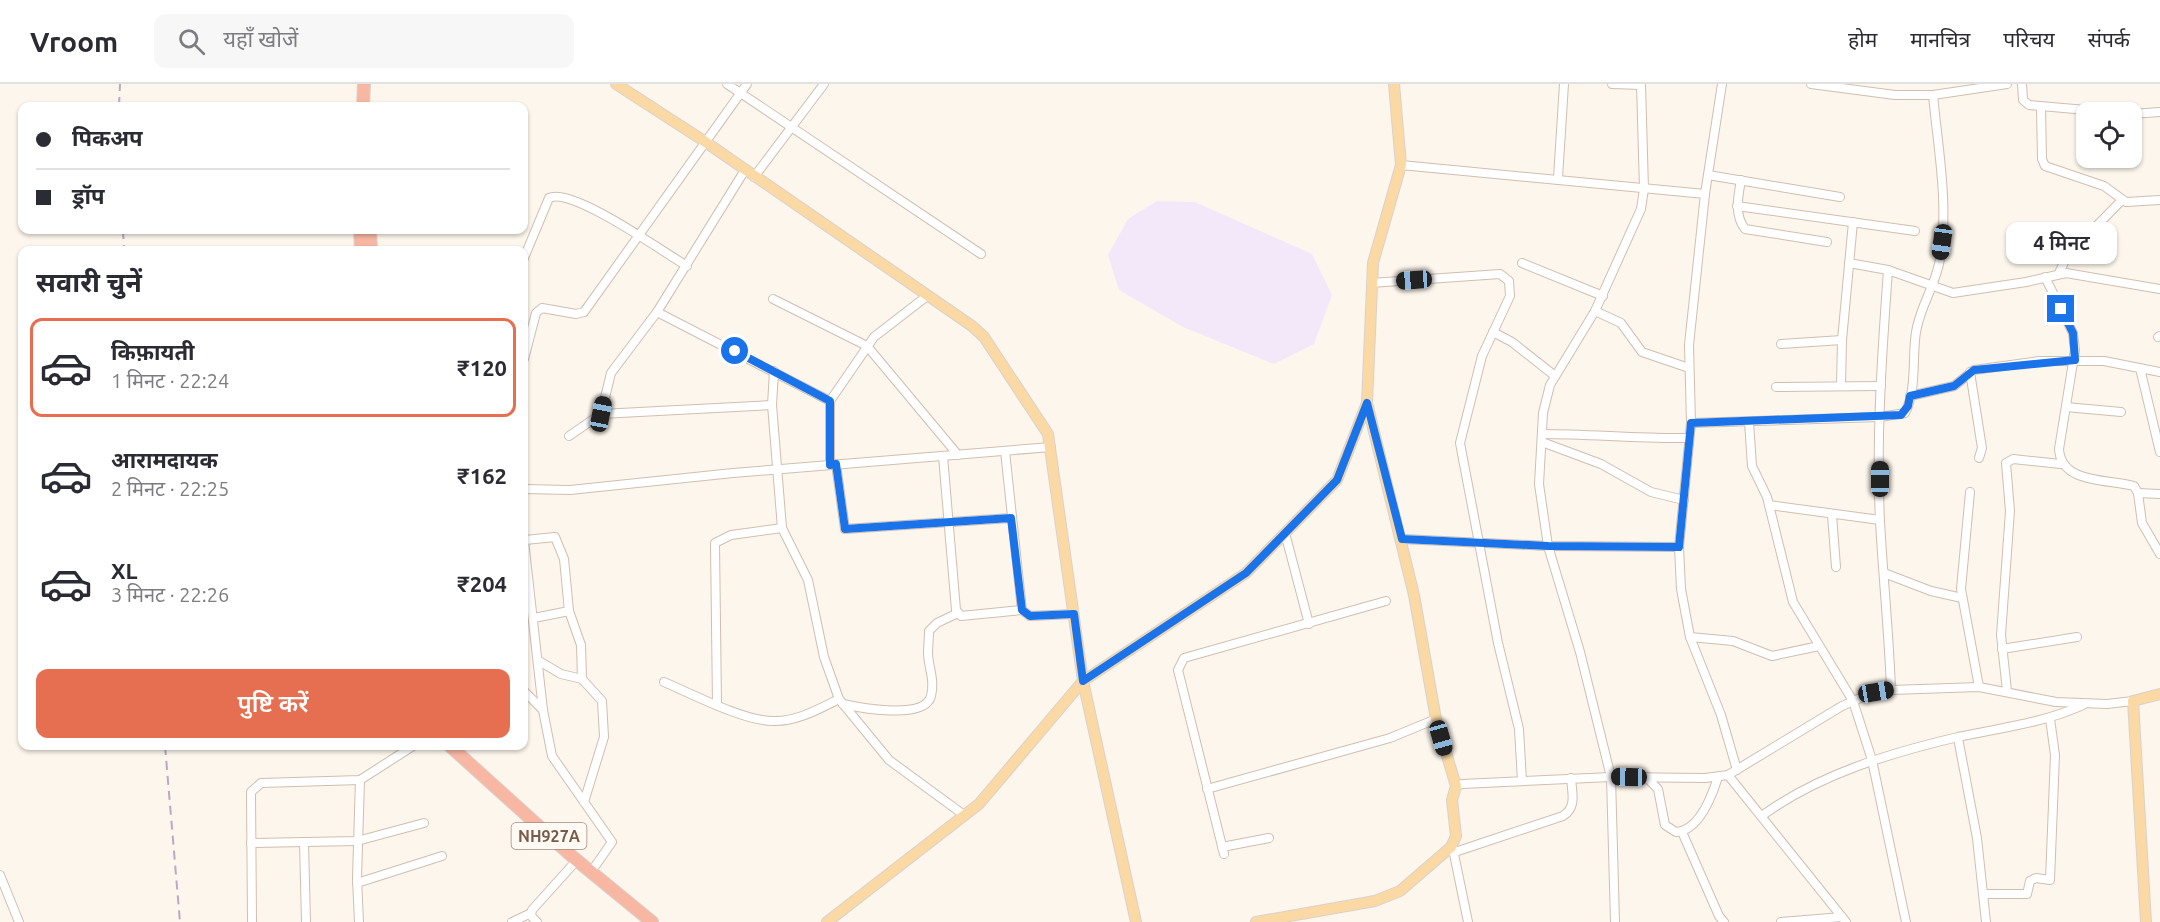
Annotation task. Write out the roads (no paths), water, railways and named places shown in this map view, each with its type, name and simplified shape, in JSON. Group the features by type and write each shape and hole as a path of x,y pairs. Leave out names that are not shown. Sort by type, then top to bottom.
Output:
{"highway":[{"path":"363,102 364,84"},
{"path":"371,84 371,102"},
{"name":"NH927A","path":"445,750 642,922"},
{"name":"NH927A","path":"454,750 574,863 591,872 652,922"}],"main road":[{"path":"616,84 704,141 984,337 1048,434 1083,681 1136,922"},
{"path":"1256,922 1375,901 1400,891 1453,849 1455,836 1452,800 1456,786 1436,719 1402,539 1367,403 1373,263 1401,165 1394,84"},
{"path":"828,922 980,804 1083,681 1246,573 1337,480 1367,403"},
{"path":"2146,922 2133,701 2160,694"}],"street":[{"path":"727,84 981,254"},
{"path":"528,345 539,310 576,314 584,312 640,237 704,141 747,84"},
{"path":"754,177 824,84"},
{"path":"1558,178 1563,84"},
{"path":"1612,84 1641,84 1644,189 1636,225 1603,296 1555,376 1545,400 1539,484 1548,546 1580,652 1611,777 1615,922"},
{"path":"1722,84 1705,194 1690,334 1691,423 1679,547 1681,589 1690,637 1721,715 1737,770"},
{"path":"1811,84 1895,95 1933,95 1946,88 2007,84"},
{"path":"2022,84 2025,104 2076,110"},
{"path":"1691,423 1880,417 1905,413 1910,396 1918,321 1933,288 1940,258 1943,223 1933,95"},
{"path":"2041,107 2042,159 2045,166 2104,186 2121,201 2130,203 2160,200"},
{"path":"2142,113 2160,112"},
{"path":"1401,165 1558,178 1705,194"},
{"path":"601,414 611,373 657,312 745,171"},
{"path":"1708,175 1840,197"},
{"path":"1741,180 1737,206 1743,226 1750,231 1827,242"},
{"path":"528,247 549,198 560,195 590,206 687,266"},
{"path":"2059,273 2067,256 2121,201"},
{"path":"1737,206 1915,231"},
{"path":"1841,386 1842,340 1853,222"},
{"path":"528,228 534,230"},
{"path":"1522,263 1603,296"},
{"path":"1849,263 1888,270 1933,288 1953,293 2059,273 2160,289"},
{"path":"1888,270 1880,417 1880,520 1891,690"},
{"path":"1371,283 1500,274 1509,281 1510,296 1482,356 1460,437 1498,643 1519,729 1522,781"},
{"path":"2045,277 2073,333 2075,360 2059,449 2061,464 2068,471 2084,476 2134,486 2138,493 2142,523 2160,554"},
{"path":"927,296 867,346 830,401 833,464 845,529 1011,518"},
{"path":"774,299 867,346 958,454"},
{"path":"1595,311 1621,323 1642,352 1689,368"},
{"path":"657,312 774,370 830,401"},
{"path":"1493,332 1512,342 1555,376"},
{"path":"1781,344 1842,340"},
{"path":"1910,396 1954,386 1964,381 1970,372 2039,361 2104,361 2160,372"},
{"path":"2140,368 2160,452"},
{"path":"774,370 772,405 782,528 808,580 824,657 841,701 889,760 964,815"},
{"path":"1970,372 1982,448 1979,458"},
{"path":"1776,387 1881,386"},
{"path":"569,436 601,414 772,405"},
{"path":"2066,407 2121,412"},
{"path":"1749,422 1752,466 1769,505 1773,532 1793,602 1853,701 1872,760 1906,922"},
{"path":"1542,439 1592,434 1646,439 1689,438"},
{"path":"1542,439 1601,464 1651,492 1684,500"},
{"path":"528,489 570,490 777,469 1051,447"},
{"path":"1005,451 1022,610"},
{"path":"944,456 958,613"},
{"path":"2007,691 2001,624 2010,511 2006,463 2013,459 2061,464"},
{"path":"1970,492 1962,557 1962,598 1979,687"},
{"path":"2138,493 2160,493"},
{"path":"1769,505 1880,520"},
{"path":"1832,515 1836,567"},
{"path":"717,705 715,543 731,535 782,528"},
{"path":"1285,533 1309,624"},
{"path":"528,539 545,536 555,537 564,559 569,611 580,645 582,679"},
{"path":"1402,539 1548,546 1679,547"},
{"path":"528,571 543,710 552,756 612,843 591,872"},
{"path":"1884,573 1931,591 1962,598"},
{"path":"1269,838 1223,851 1178,670 1180,664 1184,658 1386,602"},
{"path":"958,613 961,616 972,616 1022,610 1030,616 1074,614"},
{"path":"534,618 569,611"},
{"path":"664,682 717,705 773,721 813,712 841,701 893,711 925,705 931,699 933,681 928,656 929,631 937,623 958,613"},
{"path":"1690,637 1733,641 1772,656 1820,646"},
{"path":"2002,649 2077,638"},
{"path":"538,661 561,674 582,679 602,701 604,737 584,802"},
{"path":"1456,786 1571,778 1718,777 1728,775 1853,701 1891,690 1979,687 2056,702 2084,704 2133,701"},
{"path":"528,695 543,710"},
{"path":"1762,815 1798,792 1872,760 1958,738 2050,719 2084,704"},
{"path":"1208,789 1390,738 1436,719"},
{"path":"1984,894 2027,894 2030,881 2036,878 2050,880 2055,755 2050,719"},
{"path":"1958,738 1977,838 1986,922"},
{"path":"252,922 251,792 254,786 261,783 360,780 407,750"},
{"path":"1728,775 1844,920"},
{"path":"1646,777 1658,789 1665,825 1670,830 1682,832 1690,826 1712,799 1718,777"},
{"path":"1468,922 1453,849 1514,834 1570,812 1571,778"},
{"path":"359,922 357,841 360,780"},
{"path":"251,843 357,841 424,823"},
{"path":"1682,832 1724,922"},
{"path":"304,842 306,922"},
{"path":"357,883 442,856"},
{"path":"512,922 531,913 574,863"},
{"path":"0,875 19,922"},
{"path":"531,913 537,922"},
{"path":"1780,922 1844,920"}],"railway":[{"path":"119,102 120,84"},
{"path":"123,234 124,246"},
{"path":"165,750 180,922"}]}
